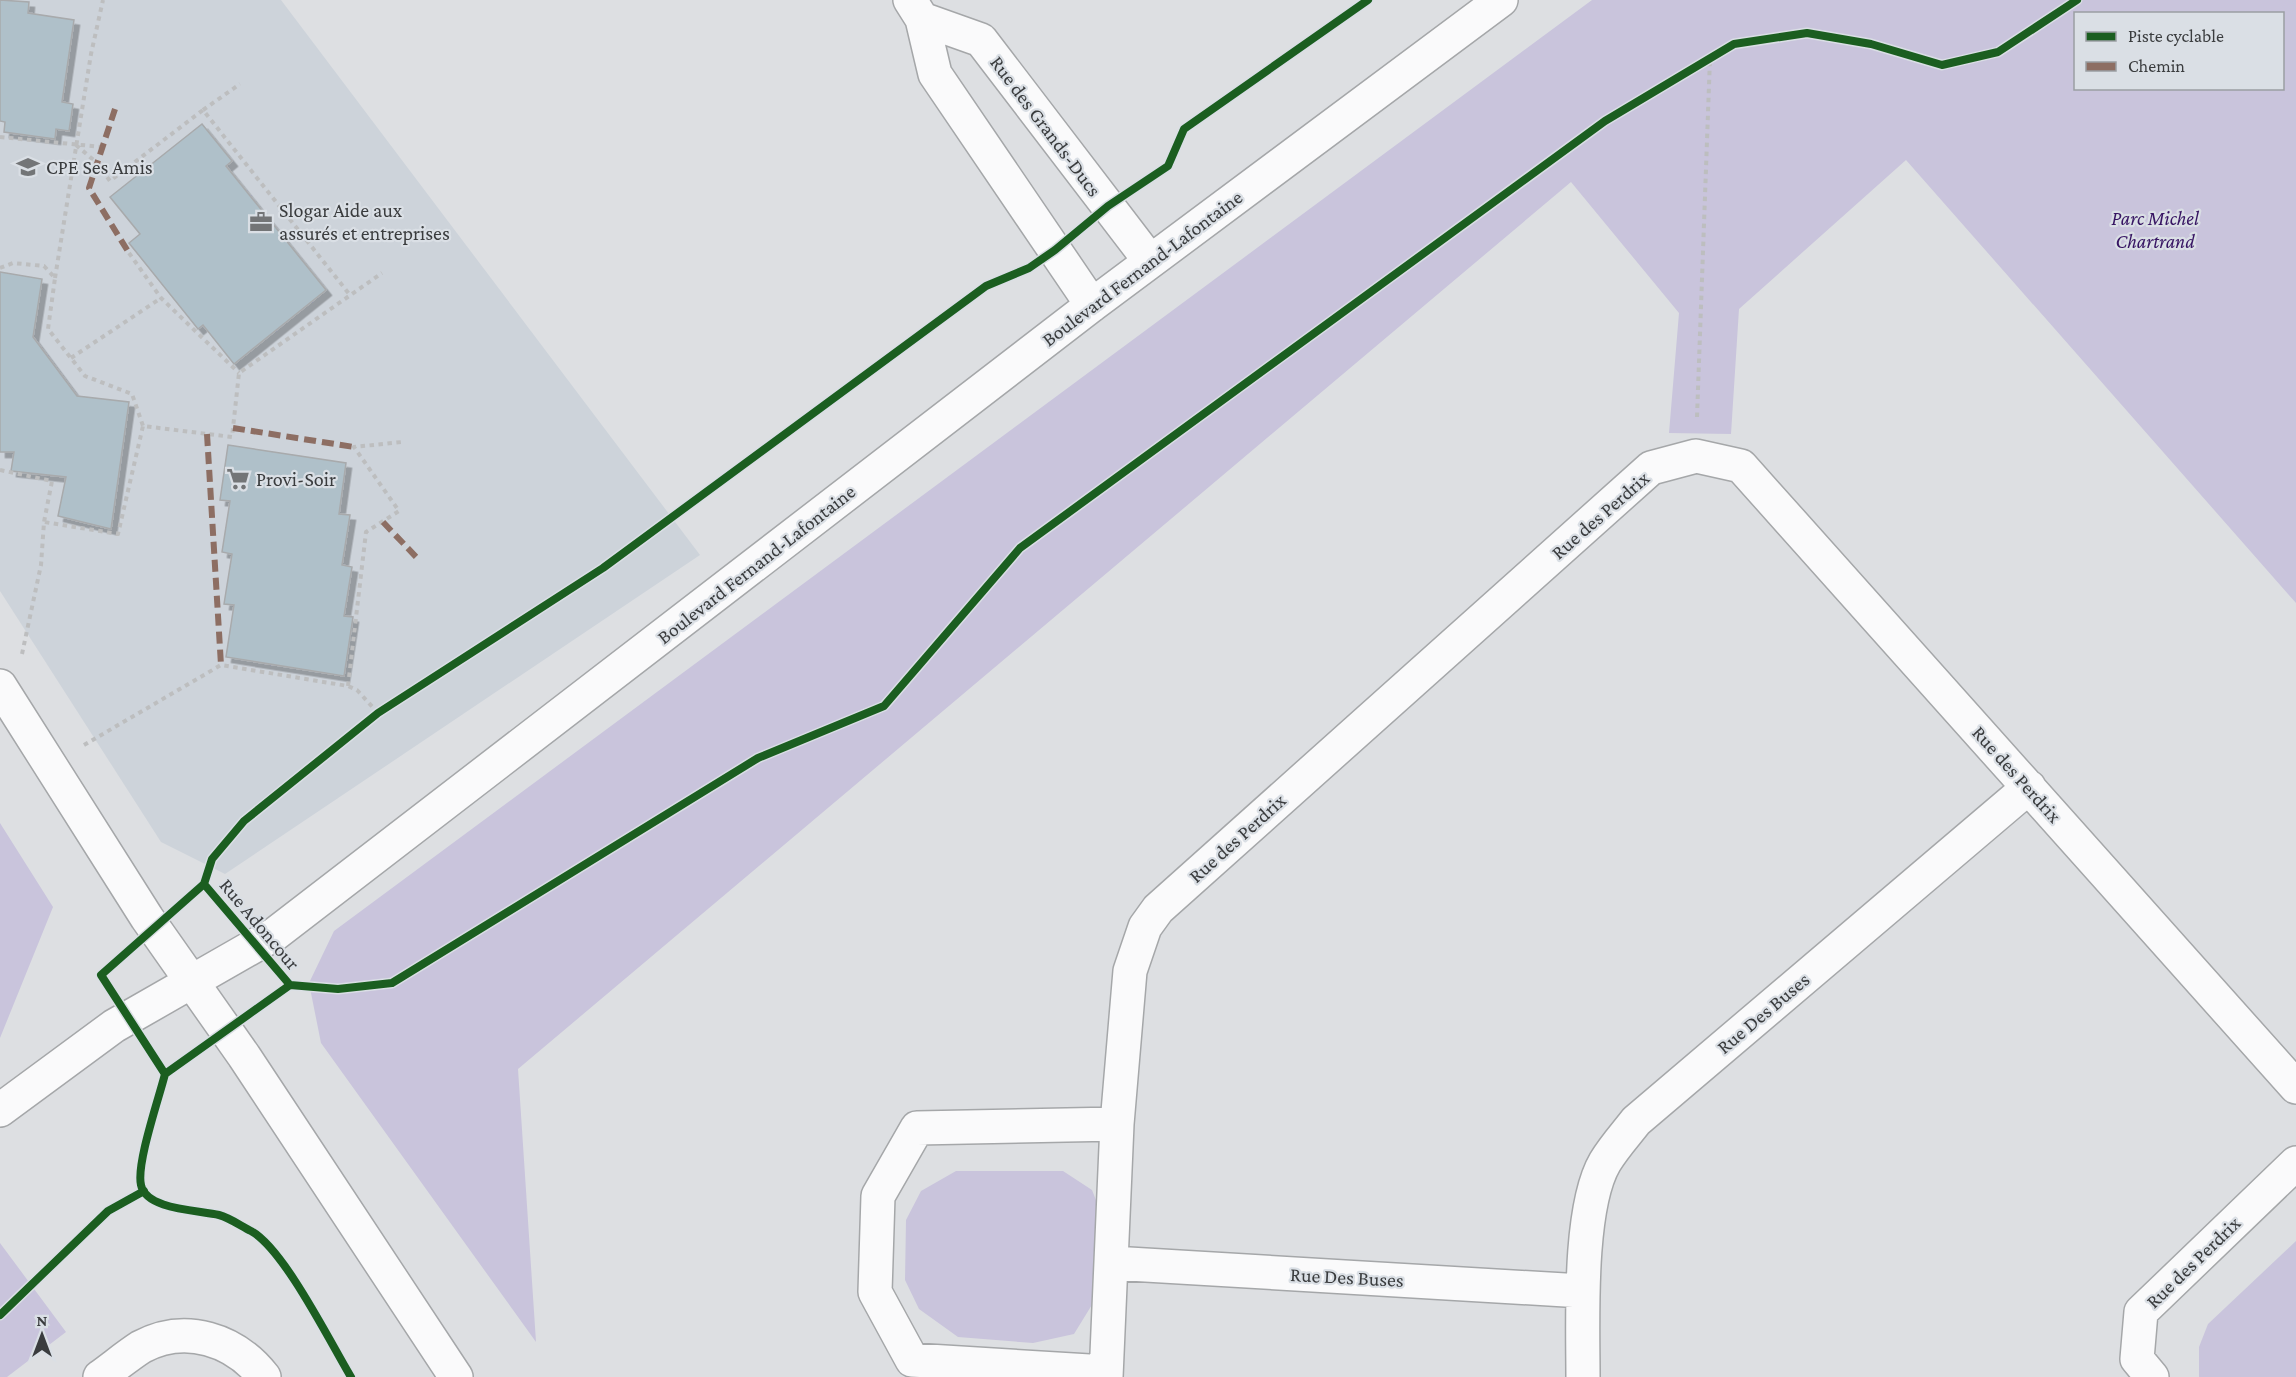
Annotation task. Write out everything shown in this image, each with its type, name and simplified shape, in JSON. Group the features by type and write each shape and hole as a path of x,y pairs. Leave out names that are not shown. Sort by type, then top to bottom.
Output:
{"street":[{"name":"Boulevard Fernand-Lafontaine","path":"0,1110 114,1026 191,980 276,934 1092,304 1501,0"},
{"name":"Rue des Grands-Ducs","path":"916,9 981,40 1150,261"},
{"name":"Rue des Grands-Ducs","path":"916,9 934,74 1092,304"},
{"name":"Rue des Perdrix","path":"1117,1124 917,1128 878,1196 875,1292 912,1360 1106,1375 1117,1124 1130,970 1145,927 1158,909 1651,468 1696,456 1741,466 2296,1087"},
{"path":"6,694 147,918 244,1056 456,1377"},
{"name":"Rue Des Buses","path":"1583,1377 1582,1291 1592,1203 1605,1163 1636,1121 2029,788"},
{"name":"Rue des Perdrix","path":"2152,1377 2138,1359 2141,1312 2296,1163"},
{"name":"Rue Des Buses","path":"1112,1263 1582,1291"},
{"path":"100,1377 143,1347 174,1337 192,1336 210,1339 242,1353 264,1377"}],"path":[{"path":"44,522 118,534 143,426 132,394 85,376 48,329 76,145 103,0"},
{"path":"1701,64 1718,53"},
{"path":"1696,456 1710,58"},
{"path":"76,145 97,163 110,181 240,84"},
{"path":"203,110 350,295"},
{"path":"0,137 102,147"},
{"path":"129,253 161,298 239,373"},
{"path":"0,268 13,262 44,266 55,278"},
{"path":"143,426 232,437 239,373 382,273"},
{"path":"71,358 161,298"},
{"path":"348,686 366,532 399,511 354,447 402,442"},
{"path":"0,470 52,481 44,522 41,565 6,694"},
{"path":"50,765 221,665 348,686 357,690 378,713"},
{"path":"369,720 387,706"}],"shaded area":[{"path":"0,0 281,0 700,555 225,874 161,842 0,591"}],"green space":[{"name":"Parc Michel Chartrand","path":"1592,0 2296,0 2296,603 1906,160 1739,309 1731,434 1669,433 1679,313 1571,182 518,1069 536,1342 321,1043 309,983 334,931"},
{"path":"0,823 53,907 0,1038"},
{"path":"956,1171 1063,1171 1092,1190 1103,1218 1098,1295 1074,1334 1033,1343 958,1337 919,1309 905,1280 906,1220 921,1191"},
{"path":"2296,1241 2296,1377 2199,1377 2199,1347 2208,1324"},
{"path":"0,1243 66,1332 7,1377 0,1377"}],"building":[{"path":"0,0 29,2 28,13 74,20 62,102 73,104 69,131 56,129 55,139 4,132 5,122 0,121"},
{"path":"202,124 232,161 226,166 326,290 234,364 203,325 198,329 129,243 140,234 110,197"},
{"path":"0,272 42,279 33,337 77,396 129,402 111,529 58,516 66,477 11,471 14,452 0,452"},
{"path":"228,445 346,463 339,514 350,515 342,565 352,567 344,616 353,617 344,676 226,657 234,605 224,604 232,554 222,552 230,501 220,500"}],"marked path":[{"path":"115,109 89,188 129,253"},
{"path":"233,428 354,447"},
{"path":"207,434 221,665"},
{"path":"383,522 419,560"}],"cycle path":[{"path":"204,884 212,859 244,821 378,713 603,568 986,286 1029,268 1055,250 1108,206 1168,166 1184,129 1368,0"},
{"name":"Rue Adoncour","path":"290,985 338,989 392,983 758,758 884,706 1020,548 1605,121 1734,44 1807,33 1871,44 1942,65 1998,52 2077,0"},
{"path":"204,884 101,975 165,1074 145,1147 140,1175 141,1185 152,1200 174,1208 223,1216 264,1241 292,1276 351,1377"},
{"name":"Rue Adoncour","path":"204,884 290,985"},
{"name":"Rue Adoncour","path":"165,1074 290,985"},
{"path":"0,1315 108,1211 144,1191"}],"place":[{"name":"CPE Ses Amis","path":"28,167"},
{"name":"Slogar Aide aux assurés et entreprises","path":"261,222"},
{"name":"Provi-Soir","path":"238,479"}]}
